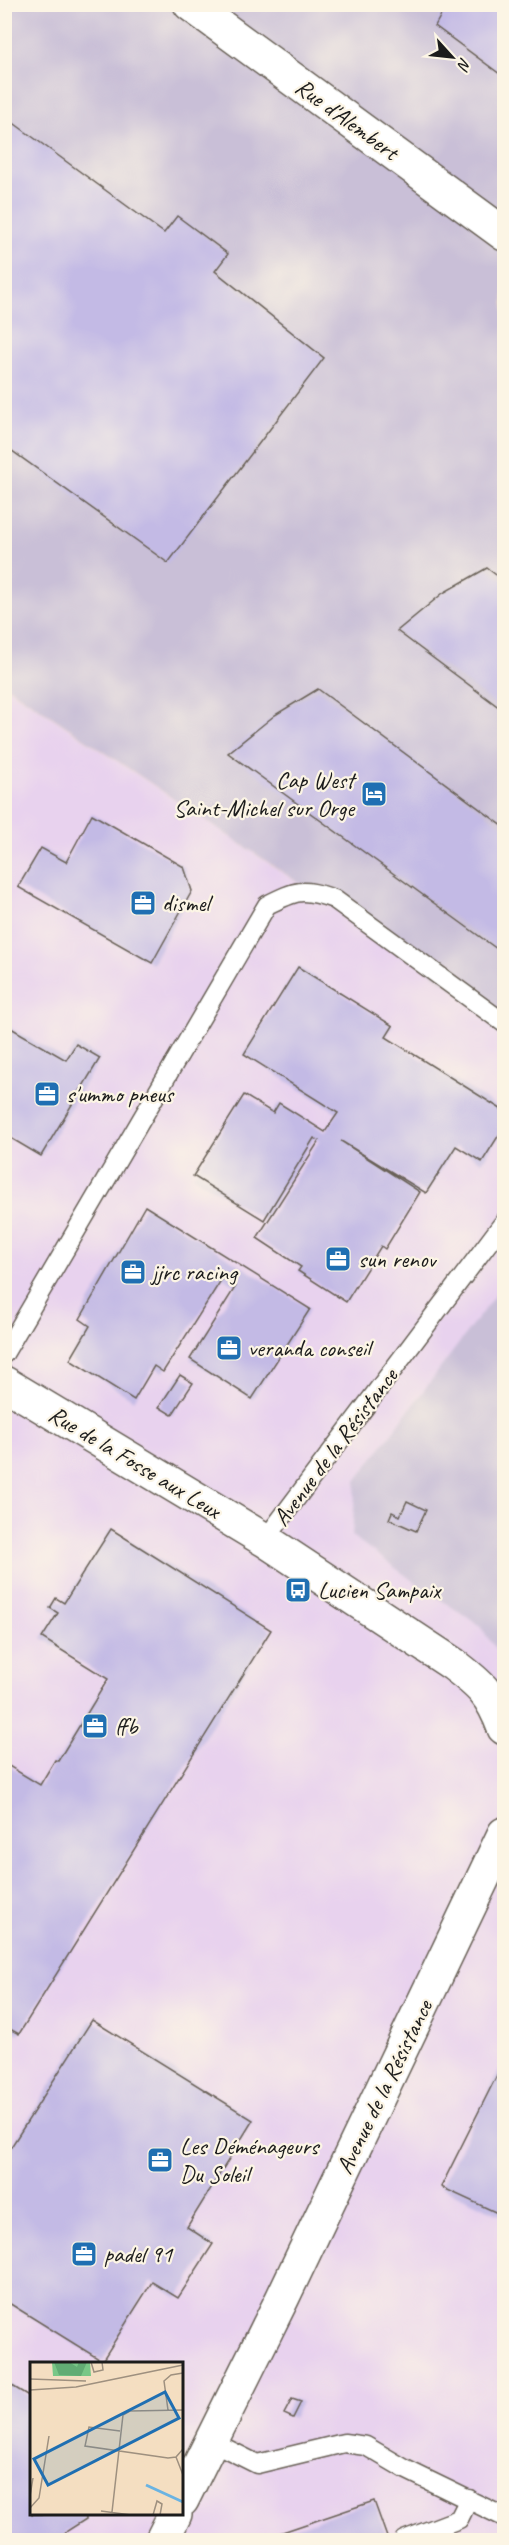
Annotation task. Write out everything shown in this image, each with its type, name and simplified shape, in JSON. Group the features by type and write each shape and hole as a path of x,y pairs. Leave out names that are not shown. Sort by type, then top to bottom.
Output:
{"street":[{"name":"Rue d'Alembert","path":"190,4 504,234"},
{"name":"Rue de la Fosse aux Leux","path":"4,1383 265,1540"},
{"name":"Avenue de la Résistance","path":"265,1540 453,1664 482,1686 497,1710 504,1728"},
{"name":"Avenue de la Résistance","path":"183,2498 499,1851 504,1834"},
{"path":"162,2541 175,2515"}],"lane":[{"path":"4,1354 267,905 285,896 307,890 334,899 504,1023"},
{"name":"Avenue de la Résistance","path":"265,1540 504,1222"},
{"path":"211,2441 257,2464 344,2443 366,2446 405,2469 504,2517"},
{"path":"404,2541 459,2519 469,2499"}],"shaded area":[{"path":"4,5 504,5 504,1025 419,964 5,685"},
{"path":"4,685 419,964 504,1025 504,2540 5,2540"},
{"path":"504,1283 504,1661 479,1625 420,1586 352,1536 356,1481"}],"building":[{"path":"447,4 504,4 504,77 435,26"},
{"path":"4,116 164,233 177,216 228,254 215,271 324,358 168,563 4,445"},
{"path":"487,568 504,581 504,711 397,631 443,593"},
{"name":"Cap West Saint-Michel sur Orge","path":"318,689 504,827 504,938 497,949 228,753 275,715"},
{"path":"92,814 184,867 192,891 152,963 18,887 41,848 66,862"},
{"path":"298,967 393,1026 386,1037 504,1111 504,1127 482,1162 456,1146 426,1193 341,1141 420,1192 385,1249 381,1246 346,1302 298,1271 301,1267 257,1238 319,1141 314,1138 264,1220 193,1176 244,1095 273,1113 279,1103 325,1132 338,1113 244,1054"},
{"path":"4,1024 66,1060 76,1044 100,1058 41,1156 4,1134"},
{"path":"145,1206 310,1309 252,1399 190,1359 236,1286 223,1277 163,1372 154,1366 134,1400 70,1360 90,1326 80,1319"},
{"path":"180,1375 193,1383 172,1415 159,1407"},
{"path":"407,1501 426,1510 416,1531 389,1519 392,1512 400,1516"},
{"path":"111,1529 271,1630 19,2034 4,2026 4,1763 40,1785 55,1760 58,1761 108,1679 42,1638 58,1613 50,1608 56,1598 64,1603"},
{"path":"92,2020 253,2120 187,2227 213,2244 178,2298 152,2282 102,2361 4,2300 4,2158"},
{"path":"504,2061 504,2216 441,2187"},
{"path":"4,2381 30,2397 30,2515 86,2515 86,2519 67,2531 60,2540 4,2540"},
{"path":"292,2399 301,2402 293,2418 284,2414"},
{"path":"374,2501 388,2540 259,2540"}],"place":[{"name":"Cap West Saint-Michel sur Orge","path":"374,794"},
{"name":"dismel","path":"143,903"},
{"name":"s'ummo pneus","path":"47,1094"},
{"name":"sun renov","path":"338,1259"},
{"name":"jjrc racing","path":"133,1272"},
{"name":"veranda conseil","path":"229,1348"},
{"name":"Lucien Sampaix","path":"298,1590"},
{"name":"ffb","path":"95,1726"},
{"name":"Les Déménageurs Du Soleil","path":"160,2160"},
{"name":"padel 91","path":"84,2254"}]}
